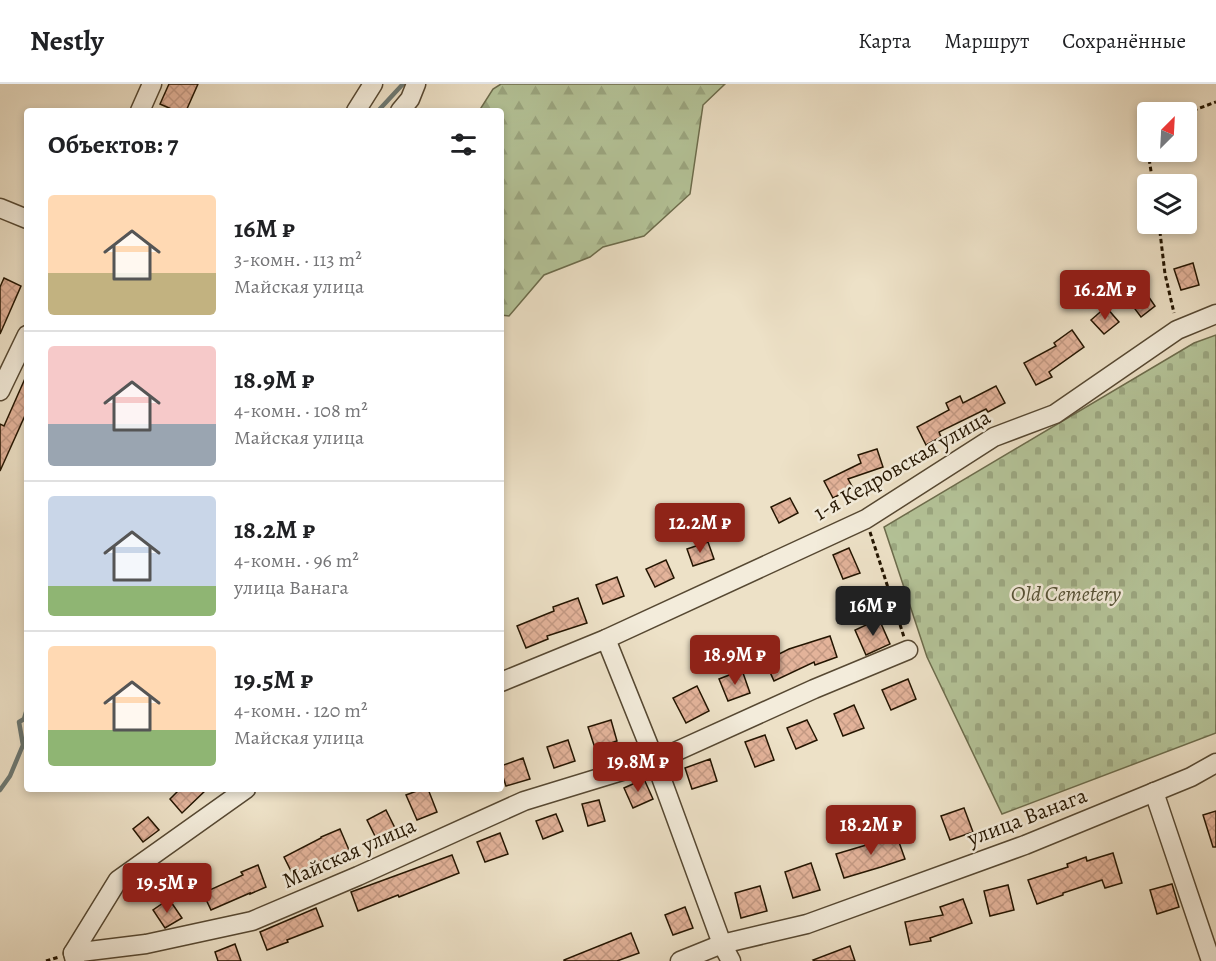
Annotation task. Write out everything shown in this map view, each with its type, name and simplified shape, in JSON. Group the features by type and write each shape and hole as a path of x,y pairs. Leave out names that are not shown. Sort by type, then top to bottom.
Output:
{"street":[{"path":"141,108 152,84"},
{"path":"358,108 373,84"},
{"path":"402,108 410,99 416,84"},
{"path":"0,208 24,218"},
{"name":"1-я Кедровская улица","path":"504,681 606,639 866,519 994,437 1055,414 1177,330 1216,314"},
{"path":"0,391 24,341"},
{"path":"606,639 655,761 722,944 731,961"},
{"name":"Майская улица","path":"74,957 252,921 524,801 655,761 814,689 908,650"},
{"name":"улица Ванага","path":"680,961 722,944 807,924 1025,845 1191,777 1216,762"},
{"path":"74,957 118,880 242,792"},
{"path":"1154,792 1211,961"}],"path":[{"path":"1197,109 1216,102"},
{"path":"1160,234 1165,274 1177,330"},
{"path":"866,519 908,650"}],"green space":[{"path":"501,84 725,84 703,105 690,194 644,236 603,247 590,257 544,275 509,316 504,315 504,108 481,108 493,89"},
{"name":"Old Cemetery","path":"1216,335 1216,733 1002,814 927,657 884,527 1194,343"}],"building":[{"path":"169,84 198,84 187,108 169,108 160,104"},
{"path":"1193,263 1199,285 1181,290 1174,269"},
{"path":"4,278 21,286 0,334 0,287"},
{"path":"1144,290 1155,306 1141,317 1129,301"},
{"path":"1106,307 1119,322 1104,334 1091,320"},
{"path":"1072,330 1084,347 1049,372 1052,377 1036,385 1024,363 1056,346 1054,343"},
{"path":"24,381 24,418 0,471 0,424 4,426"},
{"path":"996,386 1005,403 988,412 986,409 939,432 941,437 926,445 917,427 949,410 946,403 960,396 963,403"},
{"path":"877,449 883,467 848,479 853,488 833,498 824,481 861,463 858,455"},
{"path":"790,498 798,513 779,523 771,507"},
{"path":"708,542 714,559 693,566 687,549"},
{"path":"849,548 860,573 843,579 833,555"},
{"path":"666,560 674,578 655,587 646,569"},
{"path":"617,577 624,596 603,604 596,585"},
{"path":"578,598 587,623 547,636 548,639 526,648 517,626 554,611 553,607"},
{"path":"879,619 890,644 866,655 855,630"},
{"path":"830,636 837,657 815,665 814,662 774,681 765,661 789,649"},
{"path":"742,670 750,693 728,701 719,679"},
{"path":"908,679 916,699 891,710 882,690"},
{"path":"697,686 709,711 686,723 673,698"},
{"path":"854,705 864,728 843,736 834,714"},
{"path":"611,720 617,741 595,748 588,727"},
{"path":"807,720 817,740 796,749 787,728"},
{"path":"765,735 774,760 755,767 745,742"},
{"path":"568,740 575,761 554,768 547,747"},
{"path":"523,758 530,779 506,786 504,765"},
{"path":"710,759 717,781 692,789 685,768"},
{"path":"644,779 653,799 633,808 624,788"},
{"path":"177,792 204,792 182,813 170,799"},
{"path":"414,792 429,792 437,812 417,820 406,795"},
{"path":"599,800 605,821 588,826 582,804"},
{"path":"964,808 973,832 950,840 941,816"},
{"path":"386,810 396,830 377,840 367,820"},
{"path":"1216,811 1216,847 1213,847 1203,815"},
{"path":"556,814 563,831 543,839 536,821"},
{"path":"148,817 159,830 143,842 133,829"},
{"path":"340,829 349,850 293,875 284,857"},
{"path":"895,831 905,859 844,878 836,854 873,843 871,840"},
{"path":"500,833 508,854 485,862 477,842"},
{"path":"1113,853 1122,883 1105,888 1102,880 1037,904 1028,880 1068,867 1067,864 1086,857 1087,861"},
{"path":"452,855 459,873 358,911 351,892"},
{"path":"811,863 820,890 793,898 785,872"},
{"path":"258,865 266,887 211,910 203,893 243,875 241,872"},
{"path":"1172,884 1179,907 1157,914 1150,890"},
{"path":"1008,885 1014,910 990,916 984,891"},
{"path":"760,886 767,911 741,918 735,893"},
{"path":"169,899 182,918 165,928 153,910"},
{"path":"963,899 972,923 930,938 931,941 910,945 905,922 943,915 940,907"},
{"path":"685,907 693,928 673,935 665,915"},
{"path":"316,908 323,926 267,950 260,932"},
{"path":"631,933 639,953 617,961 564,961 564,960"},
{"path":"235,944 241,961 218,961 215,952"},
{"path":"850,946 855,961 813,960"}],"waterway":[{"path":"381,108 403,84"},
{"path":"0,790 10,776 23,745 19,722 24,719"}]}
